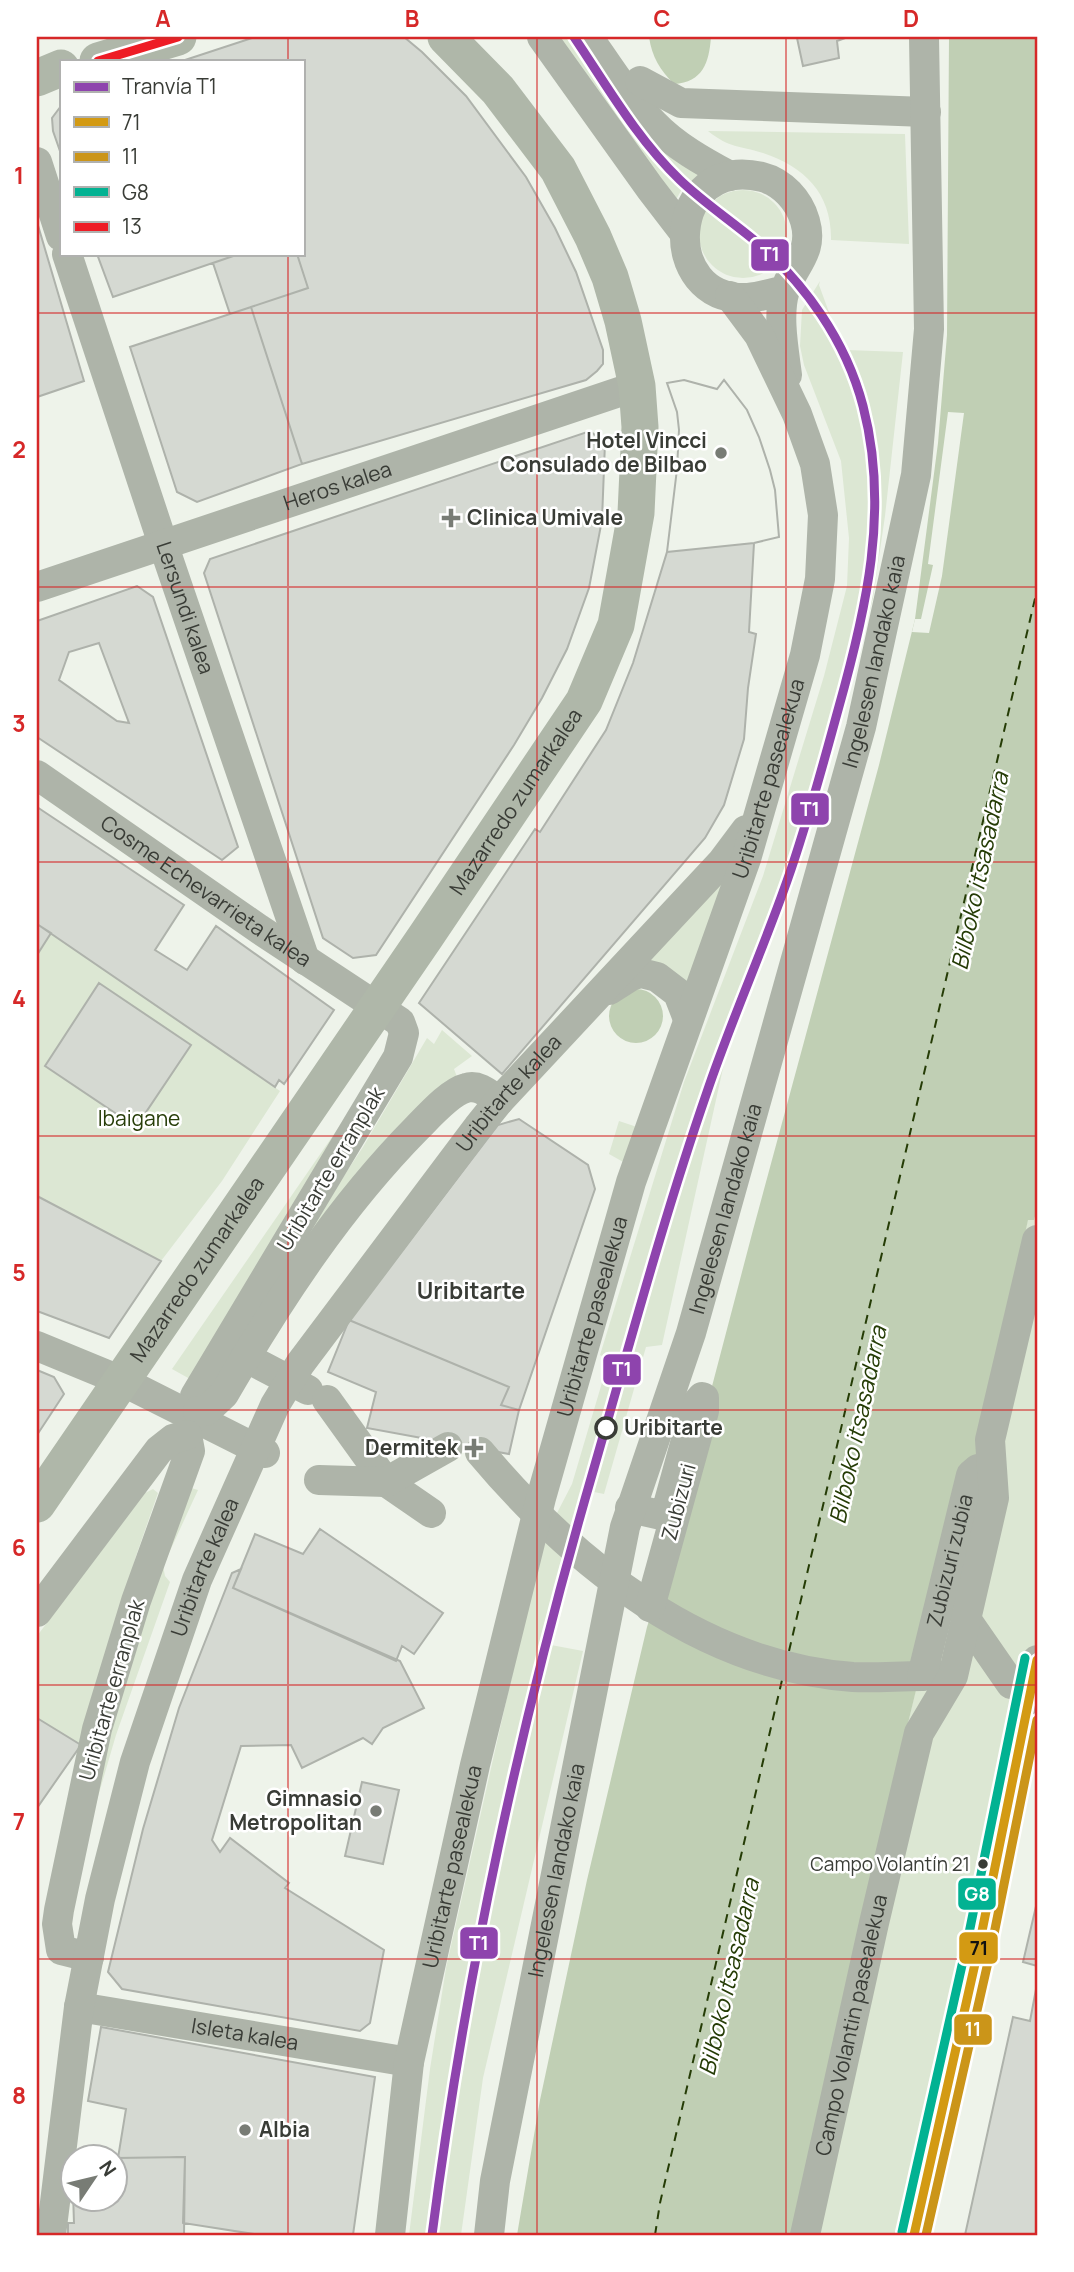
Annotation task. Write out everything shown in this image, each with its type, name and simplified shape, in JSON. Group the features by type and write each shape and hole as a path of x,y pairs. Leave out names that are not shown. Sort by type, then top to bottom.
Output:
{"main road":[{"path":"83,60 142,37"},
{"path":"101,60 178,37"},
{"name":"Mazarredo zumarkalea","path":"37,1504 137,1389 377,1006 584,701 615,625 635,524 640,427 637,386 623,321 610,277 575,199 558,169 498,90 446,37"},
{"path":"37,79 60,71"}],"street":[{"path":"542,37 683,231"},
{"path":"588,37 625,91 655,126 695,157 730,176"},
{"name":"Ingelesen landako kaia","path":"489,2235 495,2181 627,1521 691,1333 858,740 916,475 929,329 924,37"},
{"path":"640,81 681,103 926,112"},
{"path":"37,162 60,233"},
{"path":"750,174 769,179 785,189 797,204 805,222 807,241 802,260 785,290 748,298 730,296 714,290 700,279 687,256 683,231 690,207 707,187 730,176 750,174"},
{"name":"Lersundi kalea","path":"68,256 305,960"},
{"name":"Uribitarte pasealekua","path":"390,2235 409,2062 475,1765 541,1498 631,1182 746,859 805,655 820,579 822,515 815,464 797,414 787,374 781,330 785,290"},
{"name":"Uribitarte pasealekua","path":"730,296 759,335 797,414"},
{"name":"Heros kalea","path":"37,587 637,386"},
{"name":"Cosme Echevarrieta kalea","path":"37,775 305,960 377,1006"},
{"name":"Uribitarte kalea","path":"51,2235 79,2007 100,1899 135,1762 197,1580 275,1405 307,1352 499,1101 722,862 757,816"},
{"name":"Uribitarte kalea","path":"590,1003 631,976 642,973 657,977 673,988 678,993 688,1019"},
{"name":"Uribitarte erranplak","path":"89,1957 61,1950 57,1924 59,1910 97,1729 136,1601 190,1451 195,1396 398,1057 404,1032 400,1022 377,1006"},
{"name":"Uribitarte erranplak","path":"192,1423 223,1394 250,1360 312,1254 393,1153 439,1106 465,1088 478,1087 499,1101"},
{"name":"Campo Volantin pasealekua","path":"805,2235 919,1733 953,1676 966,1619 968,1575 994,1498 990,1440 1037,1240"},
{"path":"37,1346 137,1389 265,1453"},
{"path":"250,1360 327,1400 386,1482 431,1513"},
{"name":"Zubizuri","path":"627,1521 663,1529 696,1404 704,1398 704,1410 650,1607"},
{"path":"37,1612 159,1450 192,1423"},
{"path":"319,1480 386,1482 448,1447"},
{"path":"480,1452 517,1495 562,1538 650,1607"},
{"name":"Zubizuri zubia","path":"650,1607 689,1630 743,1653 796,1667 852,1676 927,1675 971,1475 978,1469 980,1481 968,1575"},
{"path":"966,1619 1011,1684"},
{"path":"914,2235 1031,1719 1037,1660"},
{"name":"Isleta kalea","path":"79,2007 409,2062"}],"green space":[{"path":"541,37 588,37 710,165 682,189 669,212"},
{"path":"708,131 905,134 909,244 831,240 827,209 813,184 803,175 778,159 729,144"},
{"path":"743,190 760,193 774,203 784,217 787,234 784,251 774,265 760,275 743,278 726,275 712,265 702,251 699,234 702,217 712,203 726,193"},
{"path":"820,281 830,315 846,350 903,352 873,598 852,680 834,733 815,811 788,892 727,1050 662,1345 646,1347 604,1494 594,1492 551,1645 583,1651 483,2078 461,2235 409,2235 446,1968 542,1542 572,1484 609,1359 600,1355 684,1082 763,876 824,676 847,586 849,538 841,461 804,365 800,346 802,310"},
{"path":"741,851 686,992 663,967 645,959"},
{"name":"Ibaigane","path":"51,933 280,1091 222,1181 161,1261 37,1196 37,955"},
{"path":"442,1030 472,1056 454,1069 457,1077 377,1154 294,1251 363,1147 427,1038 434,1044"},
{"path":"619,1121 637,1127 625,1163 609,1154"},
{"path":"341,1124 190,1379 172,1369"},
{"path":"1037,1209 1037,1659 904,2235 797,2235 902,1748 1028,1219 1034,1220"},
{"path":"191,1488 198,1490 163,1566 165,1576 170,1582 116,1735 85,1841 111,1715 158,1566"},
{"path":"153,1489 158,1493 136,1556 81,1745 37,1718 37,1636 145,1493"}],"water":[{"path":"649,37 711,37 703,69 692,79 674,84 657,63"},
{"name":"Bilboko itsasadarra","path":"949,37 1037,37 1037,1209 1034,1220 1028,1220 975,1463 970,1468 902,1748 797,2235 517,2235 540,2100 587,1880 647,1627 879,765 915,619 938,443 947,335"},
{"path":"636,989 655,997 663,1016 655,1035 636,1043 617,1035 609,1016 617,997"}],"pier":[{"path":"948,412 964,413 942,576 929,633 912,632 915,619 921,619 933,565 928,564"}],"building":[{"path":"255,37 404,37 466,96 526,177 576,272 603,350 603,364 586,380 302,464 251,307 308,288 298,256 304,256 304,60 185,60"},
{"path":"788,37 848,37 837,41 839,58 803,66 797,38"},
{"path":"60,107 60,151 53,131 52,118"},
{"path":"37,222 84,381 37,397"},
{"path":"98,256 233,256 113,297"},
{"path":"233,256 298,256 308,288 230,314 213,263"},
{"path":"251,307 302,464 197,502 177,492 130,347"},
{"name":"Hotel Vincci Consulado de Bilbao","path":"684,380 717,389 724,380 747,410 770,470 775,490 779,537 754,543 667,552 679,430 677,412 667,383"},
{"name":"Hotel Vincci Consulado de Bilbao","path":"684,380 717,389 724,380 747,410 770,470 775,490 779,537 754,543 667,552 679,430 677,412 667,383"},
{"path":"590,431 605,443 602,520 589,588 567,649 514,745 376,955 353,958 323,938 204,573 210,559"},
{"path":"754,543 749,632 756,634 744,739 724,805 705,838 502,1074 419,1003 535,829 540,832 606,730 633,663 667,552"},
{"path":"137,586 153,597 238,847 222,860 37,737 37,621","holes":["99,643 129,723 117,721 59,680 69,652"]},
{"path":"37,807 184,905 155,950 187,970 216,926 334,1010 284,1084 279,1080 275,1087 37,924"},
{"path":"37,924 51,933 37,955"},
{"name":"Ibaigane","path":"99,983 191,1045 136,1127 45,1066"},
{"path":"519,1119 588,1165 595,1189 519,1410 501,1405 509,1387 349,1320 498,1125"},
{"path":"37,1196 161,1261 109,1338 37,1311"},
{"path":"349,1320 509,1387 501,1405 519,1410 509,1454 367,1428 376,1392 328,1372"},
{"path":"37,1370 54,1377 64,1394 37,1435"},
{"path":"320,1529 443,1613 414,1654 402,1646 396,1661 233,1588 255,1534 303,1554"},
{"path":"241,1569 233,1588 400,1661 424,1708 383,1728 372,1744 363,1738 302,1768 291,1745 241,1746 212,1840 220,1852 230,1838 289,1883 285,1888 384,1950 370,2023 360,2031 122,1989 108,1972 143,1829 179,1708 232,1573"},
{"path":"37,1718 81,1745 37,1808"},
{"path":"362,1782 399,1790 383,1864 345,1856"},
{"path":"1037,1902 1037,1966 1023,1962"},
{"path":"1037,1984 1037,2235 965,2235 1013,2017 1030,2021"},
{"name":"Albia","path":"101,2027 375,2077 353,2235 260,2235 183,2223 185,2157 130,2158 130,2142 121,2142 126,2109 88,2101"},
{"path":"185,2157 184,2235 68,2235 68,2223 74,2223 74,2212 130,2212 130,2158"}],"ferry route":[{"path":"789,1651 1037,590"},
{"path":"655,2235 660,2203 782,1680"}],"tram line":[{"name":"T1","path":"432,2235 461,2040 479,1944 542,1658 676,1185 716,1065 787,881 814,796 858,635 871,560 874,521 871,445 863,406 846,359 821,315 773,257 664,164 623,112 574,37"}],"transit line":[{"name":"13","path":"101,60 178,37"},
{"name":"G8","path":"902,2232 967,1943 1025,1658"},
{"name":"71","path":"914,2235 979,1946 1037,1660"},
{"name":"11","path":"926,2235 991,1949 1037,1720"}],"place":[{"name":"Hotel Vincci Consulado de Bilbao","path":"721,453"},
{"name":"Clinica Umivale","path":"451,518"},
{"name":"Uribitarte","path":"606,1428"},
{"name":"Dermitek","path":"474,1448"},
{"name":"Gimnasio Metropolitan","path":"376,1811"},
{"name":"Campo Volantín 21","path":"983,1864"},
{"name":"Albia","path":"245,2130"}],"district":[{"name":"Uribitarte","path":"471,1291"}]}
